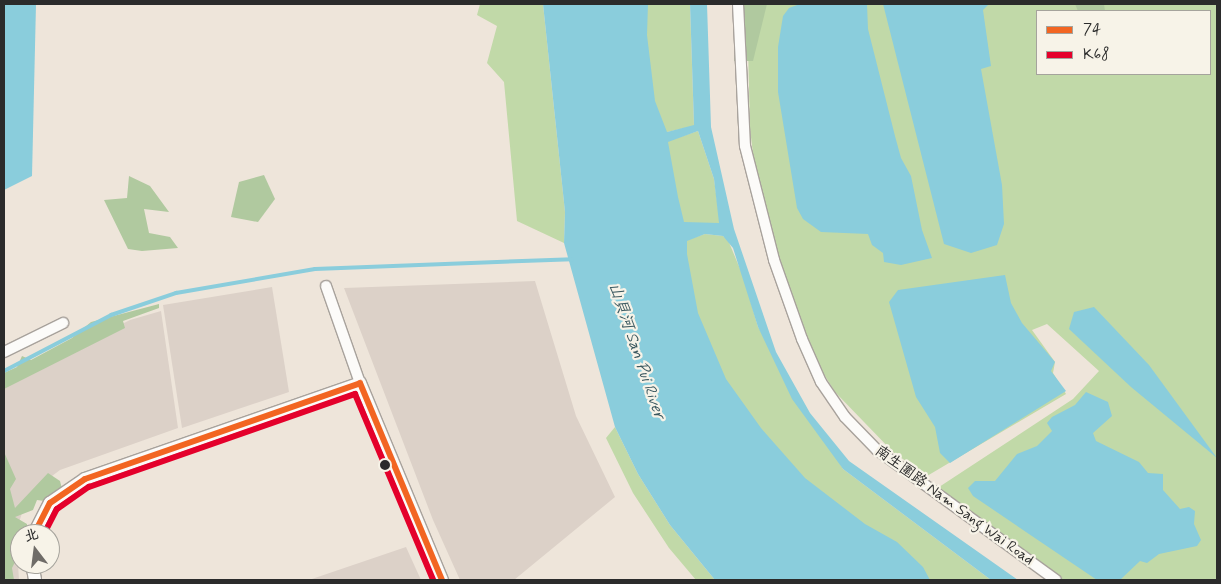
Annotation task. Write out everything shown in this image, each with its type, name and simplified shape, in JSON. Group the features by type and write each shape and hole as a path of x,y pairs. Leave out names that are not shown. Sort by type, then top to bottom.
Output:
{"street":[{"name":"南生圍路 Nam Sang Wai Road","path":"738,4 745,146 774,260 802,339 821,382 845,418 877,450 1056,580"},
{"path":"326,286 360,383 442,580"},
{"path":"4,352 63,323"},
{"path":"39,524 50,503 85,479 360,383"}],"shaded area":[{"path":"535,281 576,416 615,497 514,580 460,580 433,520 344,288"},
{"path":"272,287 289,392 182,428 163,305"},
{"path":"161,311 178,428 60,470 44,482 22,513 19,524 10,524 10,574 19,574 19,580 4,580 4,384 130,320"},
{"path":"406,547 421,580 309,580"}],"green space":[{"path":"480,4 543,4 565,212 564,243 517,221 504,82 487,63 497,26 477,15"},
{"path":"629,4 690,4 694,126 667,132 668,141 698,131 714,179 720,223 704,223 687,240 705,234 723,236 728,240 743,276 758,327 843,469 991,580 812,580 674,389"},
{"path":"740,4 767,4 753,61 734,61"},
{"path":"747,4 1217,4 1217,580 1063,580 945,502 936,489 1073,399 1099,371 1047,324 1032,330 1055,362 1053,373 1066,394 927,476 893,452 835,392 802,339 758,195 750,129"},
{"path":"1075,4 1104,4 1105,10 1078,10"},
{"path":"264,175 275,199 258,222 231,217 239,182"},
{"path":"129,176 150,186 169,212 144,209 149,233 170,237 178,248 142,251 128,249 104,200 127,198"},
{"path":"159,304 159,308 123,321 125,328 4,389 4,373 17,367 22,356 31,360 72,338 91,322"},
{"path":"615,427 638,474 670,525 715,580 696,580 669,548 633,493 606,438"},
{"path":"4,452 16,479 10,489 15,508 48,473 60,481 66,504 37,500 33,510 15,517 27,524 10,524 10,574 13,574 14,580 4,580"}],"water":[{"path":"4,4 36,4 32,176 4,190"},
{"name":"山貝河 San Pui River","path":"543,4 648,4 647,35 655,101 667,132 694,125 690,4 707,4 711,127 734,229 776,352 810,413 849,461 1018,580 991,580 843,469 792,399 758,327 733,248 723,236 705,234 687,241 687,254 698,313 726,379 761,428 805,478 865,524 897,542 923,567 930,580 715,580 670,525 638,474 615,427 564,243 565,212","holes":["698,131 714,179 719,223 684,222 668,142"]},
{"path":"800,4 867,4 868,29 895,136 901,158 911,176 922,230 932,258 901,265 884,262 883,253 872,245 868,234 821,232 803,219 797,208 778,92 778,47 783,16 789,8"},
{"path":"883,4 989,4 983,10 991,66 981,69 1002,185 1004,224 997,245 971,253 944,244"},
{"path":"1005,275 1011,303 1022,323 1055,362 1051,371 1066,391 950,463 940,453 935,427 916,397 889,302 898,290"},
{"path":"1094,307 1149,365 1217,458 1131,387 1069,329 1074,312"},
{"path":"1086,392 1108,402 1112,416 1093,433 1096,441 1139,462 1148,473 1163,474 1163,490 1180,509 1189,507 1195,511 1194,524 1201,540 1197,546 1159,554 1147,563 1140,561 1120,580 1097,580 973,496 968,488 975,481 995,481 1017,454 1037,446 1052,431 1047,423 1052,417 1075,405"}],"waterway":[{"path":"4,371 111,315 176,293 315,269 572,259"}],"transit line":[{"name":"74","path":"360,383 442,580"},
{"name":"74","path":"39,524 50,503 85,479 360,383"},
{"name":"K68","path":"49,524 57,509 89,487 355,394 433,580"}]}
